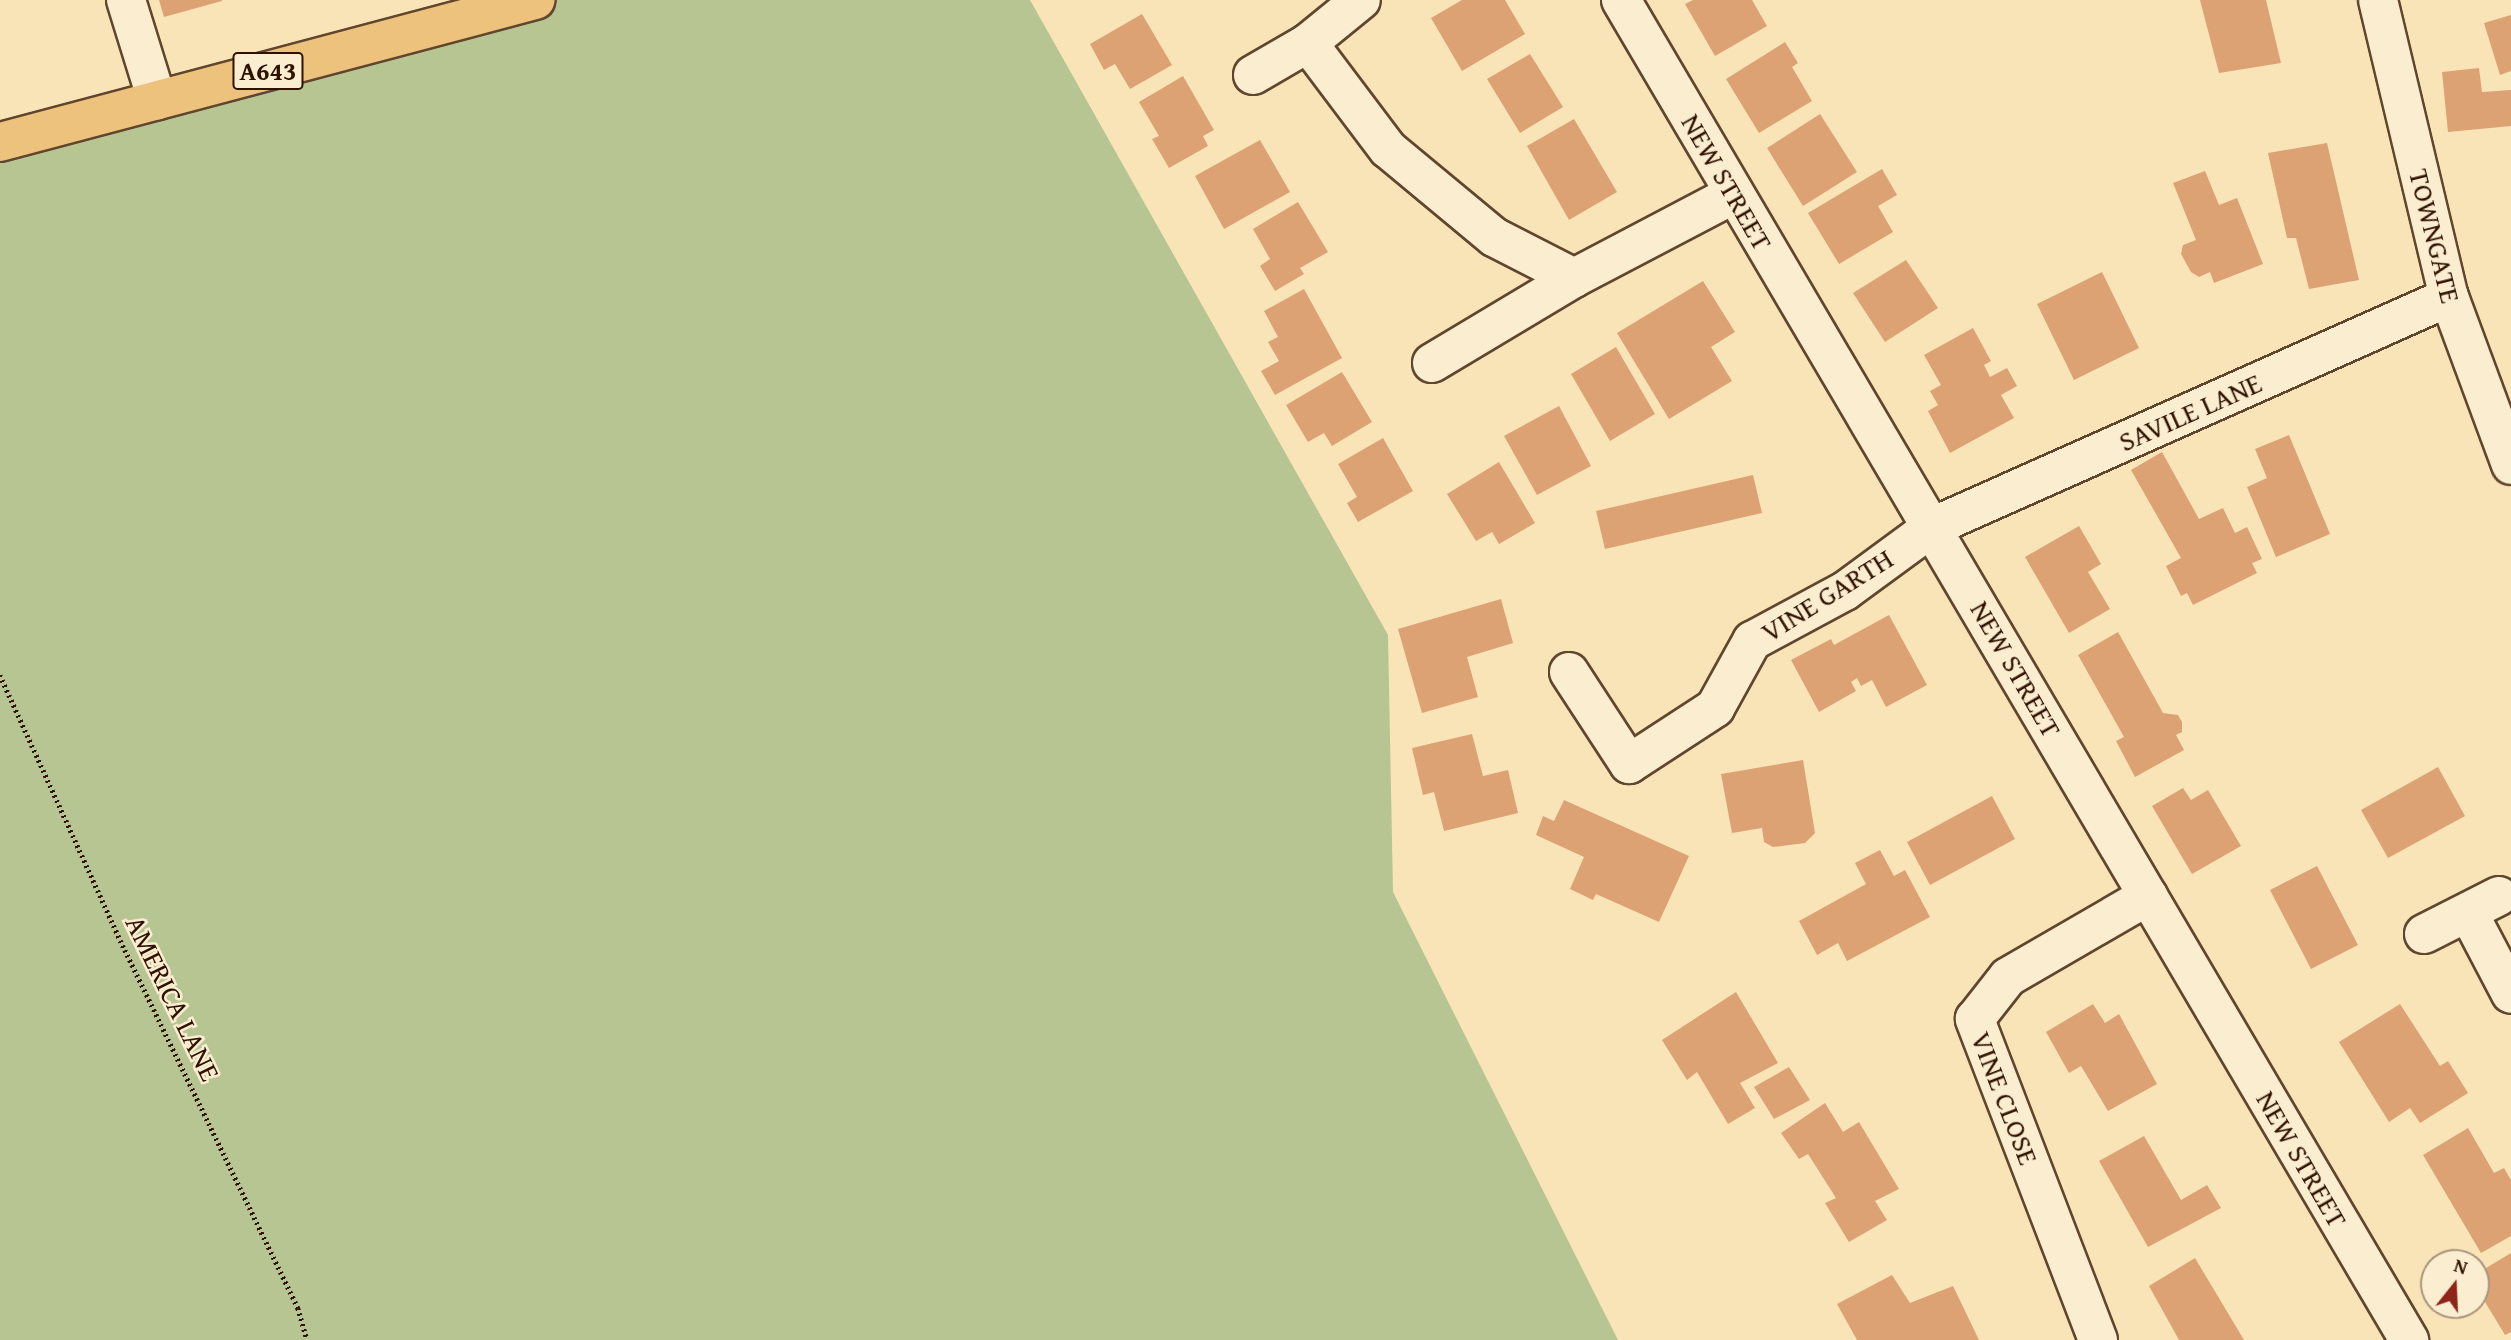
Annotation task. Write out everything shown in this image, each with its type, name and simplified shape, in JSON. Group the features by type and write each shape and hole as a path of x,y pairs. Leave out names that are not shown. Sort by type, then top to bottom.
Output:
{"main road":[{"name":"A643","path":"0,142 536,0"}],"street":[{"path":"126,0 157,100"},
{"path":"1253,75 1308,43 1361,0"},
{"name":"NEW STREET","path":"1621,0 2409,1340"},
{"name":"TOWNGATE","path":"2378,0 2449,297 2511,465"},
{"path":"1308,43 1388,149 1494,237 1574,278"},
{"path":"1432,362 1574,278 1734,194"},
{"name":"SAVILE LANE","path":"1932,527 2449,297"},
{"name":"VINE GARTH","path":"1569,672 1629,764 1716,708 1752,641 1845,591 1932,527"},
{"name":"VINE CLOSE","path":"2098,1340 1975,1019 2008,976 2148,896"},
{"path":"2424,934 2484,905 2511,994"}],"path":[{"name":"AMERICA LANE","path":"0,674 125,950 298,1308 307,1340"}],"green space":[{"path":"535,0 1030,0 1388,635 1393,892 1618,1340 0,1340 0,142"}],"building":[{"path":"159,0 222,0 222,1 164,17"},
{"path":"1462,0 1505,0 1525,34 1462,71 1431,18"},
{"path":"1693,0 1752,0 1767,26 1715,56 1685,4"},
{"path":"2200,0 2266,0 2281,63 2219,73"},
{"path":"1142,14 1172,65 1130,89 1115,64 1104,70 1090,44"},
{"path":"2511,15 2511,71 2500,75 2484,23"},
{"path":"1785,42 1798,63 1792,67 1812,101 1759,133 1726,79"},
{"path":"1530,54 1563,107 1520,133 1487,79"},
{"path":"2479,68 2482,92 2511,90 2511,126 2448,132 2442,72"},
{"path":"1183,76 1214,130 1203,136 1208,146 1169,168 1152,139 1159,136 1139,102"},
{"path":"1820,114 1857,172 1803,206 1767,148"},
{"path":"1574,119 1617,192 1569,220 1527,146"},
{"path":"1260,140 1290,192 1224,229 1195,176"},
{"path":"2327,143 2359,280 2309,289 2296,238 2287,238 2268,153"},
{"path":"1882,169 1897,195 1878,206 1893,232 1839,264 1808,213"},
{"path":"2205,171 2219,205 2237,198 2263,264 2214,283 2210,272 2199,277 2191,272 2181,254 2183,245 2196,240 2173,183"},
{"path":"1298,202 1328,252 1300,268 1304,274 1275,291 1260,266 1270,259 1253,229"},
{"path":"1906,260 1938,308 1885,342 1853,293"},
{"path":"2102,272 2139,348 2074,380 2037,304"},
{"path":"1703,281 1735,332 1711,347 1732,381 1669,419 1617,333"},
{"path":"1304,289 1342,358 1275,395 1261,371 1279,361 1268,342 1278,337 1264,311"},
{"path":"1973,328 1991,361 1984,365 1990,377 2007,368 2017,386 2001,395 2014,418 1950,453 1928,411 1938,405 1930,391 1941,385 1924,355"},
{"path":"1616,347 1655,414 1610,441 1571,374"},
{"path":"1342,372 1372,422 1332,446 1324,433 1308,442 1286,405"},
{"path":"1559,406 1591,466 1537,495 1504,436"},
{"path":"2289,435 2330,534 2276,557 2247,487 2267,478 2255,449"},
{"path":"1383,438 1413,491 1358,522 1347,503 1357,497 1338,464"},
{"path":"2162,452 2199,519 2223,508 2235,533 2247,527 2262,559 2252,563 2257,573 2193,605 2187,593 2181,596 2166,566 2181,558 2131,470"},
{"path":"1499,462 1535,523 1499,544 1492,532 1476,541 1447,494"},
{"path":"1753,475 1762,513 1605,549 1596,511"},
{"path":"2079,526 2101,564 2088,572 2110,609 2069,633 2025,557"},
{"path":"1501,599 1513,643 1467,657 1478,697 1422,713 1398,629"},
{"path":"1889,615 1927,685 1886,707 1872,680 1861,686 1857,678 1851,682 1856,691 1819,712 1791,660 1831,639 1834,645"},
{"path":"2118,632 2163,713 2178,715 2182,722 2182,732 2176,735 2184,750 2135,777 2116,741 2124,737 2078,655"},
{"path":"1472,734 1483,776 1508,770 1518,813 1444,831 1434,792 1423,795 1412,748"},
{"path":"1803,760 1815,833 1805,843 1773,847 1764,842 1762,828 1732,833 1721,774"},
{"path":"2438,767 2465,816 2388,858 2361,810"},
{"path":"2183,788 2191,800 2208,790 2241,846 2192,874 2152,806"},
{"path":"1992,796 2015,839 1930,885 1907,842"},
{"path":"1564,800 1689,856 1659,922 1596,894 1593,900 1570,889 1584,857 1536,835 1543,816 1554,821"},
{"path":"1880,850 1894,876 1905,870 1930,917 1847,961 1838,943 1817,955 1799,921 1866,884 1855,863"},
{"path":"2317,866 2358,945 2311,969 2270,890"},
{"path":"1736,992 1778,1063 1740,1083 1755,1108 1728,1124 1697,1072 1687,1080 1662,1040"},
{"path":"2093,1004 2105,1023 2119,1014 2157,1084 2108,1111 2081,1066 2069,1073 2046,1032"},
{"path":"2400,1004 2440,1066 2448,1061 2468,1093 2420,1123 2410,1108 2389,1122 2339,1042"},
{"path":"1789,1067 1810,1100 1774,1119 1754,1087"},
{"path":"1825,1103 1843,1132 1859,1122 1899,1189 1875,1201 1887,1220 1849,1242 1825,1203 1836,1198 1808,1154 1799,1159 1781,1133"},
{"path":"2468,1128 2494,1173 2504,1168 2511,1180 2511,1236 2488,1249 2479,1249 2423,1155"},
{"path":"2144,1136 2181,1200 2207,1185 2221,1208 2148,1247 2099,1161"},
{"path":"2511,1253 2511,1332 2505,1335 2490,1310 2490,1266"},
{"path":"2195,1258 2244,1340 2179,1340 2149,1286"},
{"path":"1892,1275 1910,1303 1953,1286 1979,1340 1857,1340 1837,1304"}]}
